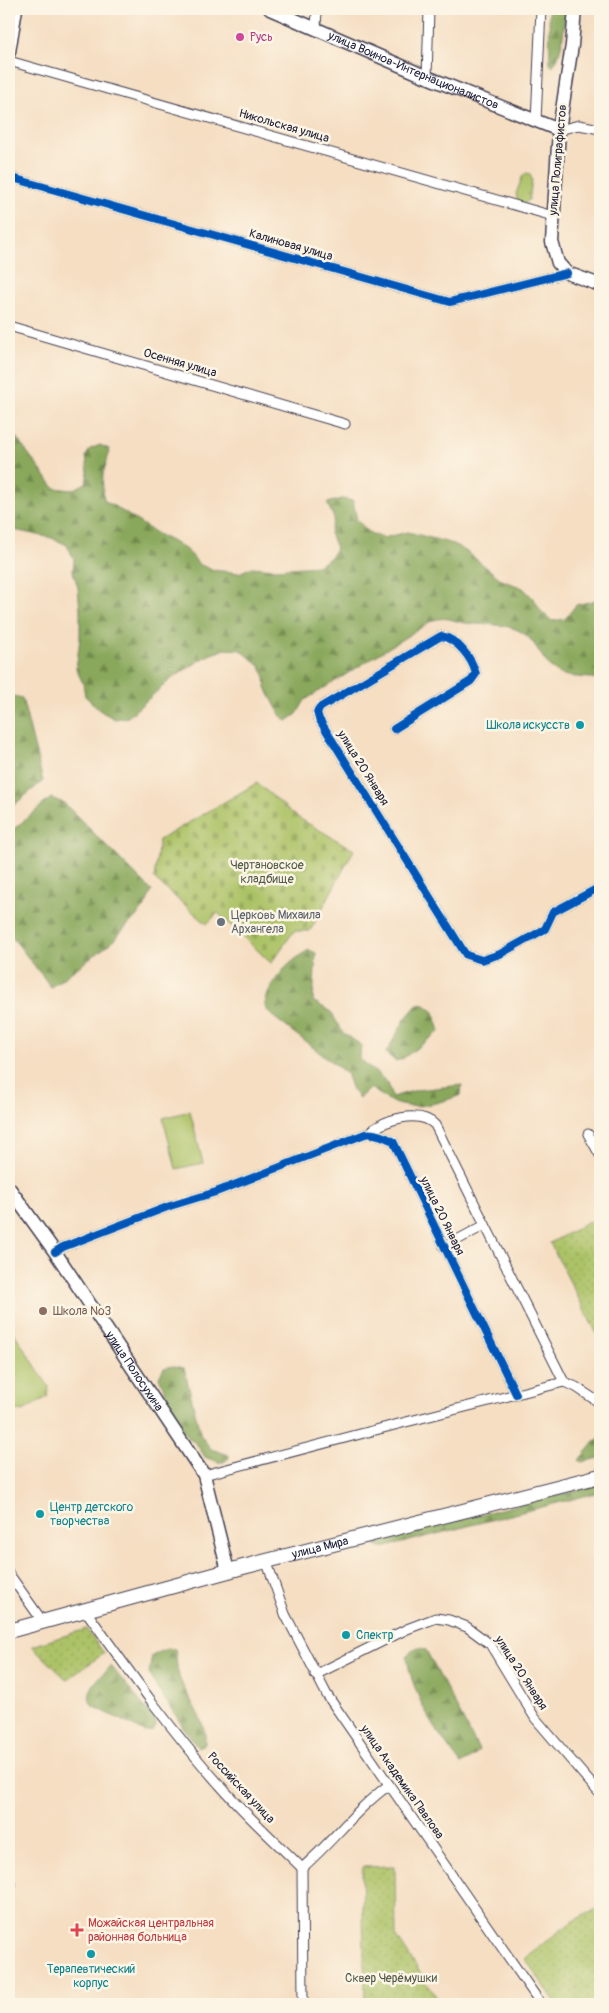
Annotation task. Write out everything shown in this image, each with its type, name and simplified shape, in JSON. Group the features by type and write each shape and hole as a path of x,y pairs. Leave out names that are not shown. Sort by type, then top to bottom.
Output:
{"main road":[{"name":"улица Мира","path":"9,1631 266,1560 600,1476"}],"street":[{"path":"9,52 16,9"},
{"name":"улица Воинов-Интернационалистов","path":"270,9 427,77 559,130"},
{"path":"316,29 317,9"},
{"path":"427,77 429,9"},
{"path":"536,121 541,9"},
{"name":"улица Полиграфистов","path":"567,273 558,263 553,249 553,216 559,130 572,45 575,9"},
{"name":"Никольская улица","path":"9,61 553,216"},
{"path":"559,130 579,125 600,129"},
{"name":"Калиновая улица","path":"9,177 450,302 567,273"},
{"path":"567,273 600,284"},
{"name":"Осенняя улица","path":"9,326 345,424"},
{"name":"улица 20 Января","path":"394,729 471,682 476,674 467,653 446,637 441,636 322,707 317,712 319,719 338,751 466,955 482,960 500,954 545,929 553,912 600,887"},
{"path":"55,1252 63,1247 170,1206 216,1192 369,1133 394,1120 418,1116 429,1118 435,1125 564,1382"},
{"name":"улица 20 Января","path":"369,1133 393,1141 516,1394"},
{"path":"588,1134 600,1155"},
{"name":"улица Полосухина","path":"9,1188 55,1252 204,1475 228,1571"},
{"path":"444,1247 485,1225"},
{"path":"204,1475 564,1382 576,1387 600,1404"},
{"name":"улица Академика Павлова","path":"266,1560 284,1614 327,1695 540,2004"},
{"path":"9,1574 43,1622"},
{"name":"Российская улица","path":"86,1611 113,1651 199,1761 227,1793 302,1868"},
{"name":"улица 20 Января","path":"315,1675 407,1629 436,1618 468,1627 490,1644 535,1718 600,1794"},
{"path":"303,2004 302,1868 319,1853 370,1798 389,1785"}],"green space":[{"path":"549,9 566,9 561,48 552,66 550,63"},
{"path":"530,174 532,180 529,200 524,204 518,201 516,194 523,175"},
{"path":"16,437 54,488 72,490 86,483 88,472 86,456 90,449 100,445 109,449 103,474 104,500 154,532 184,548 198,564 213,570 239,573 252,567 276,569 317,566 330,558 336,548 330,533 334,518 327,503 342,499 353,501 357,520 370,533 383,538 408,532 454,544 502,580 523,588 534,599 541,611 552,621 565,619 576,605 600,599 600,679 572,677 558,673 549,666 533,642 515,629 499,625 466,623 443,618 433,620 305,700 297,714 287,721 281,716 270,696 260,666 241,650 225,649 209,655 172,678 128,717 115,719 102,712 85,696 83,683 76,669 80,638 80,610 78,588 73,571 74,559 67,545 52,538 9,529 9,439"},
{"path":"9,695 22,698 43,781 9,809"},
{"name":"Чертановское кладбище","path":"257,783 297,817 354,850 310,931 294,931 271,963 218,913 207,924 154,879 159,840"},
{"path":"51,798 64,803 152,891 144,908 111,943 51,987 9,933 9,833"},
{"path":"309,950 316,953 313,1001 331,1012 343,1033 361,1045 360,1059 388,1083 392,1097 417,1090 462,1085 461,1095 437,1103 419,1106 394,1103 370,1088 359,1098 352,1090 346,1073 271,1015 265,1007 275,981 294,960"},
{"path":"418,1004 425,1005 434,1012 440,1031 402,1059 395,1061 386,1053 405,1019"},
{"path":"190,1111 203,1163 176,1169 163,1118"},
{"path":"600,1216 600,1340 550,1243"},
{"path":"9,1328 13,1331 49,1387 47,1397 22,1412 16,1410 9,1401"},
{"path":"173,1366 184,1368 201,1436 211,1449 229,1455 229,1458 224,1462 218,1462 205,1457 196,1443 189,1439 178,1422 159,1377 164,1368"},
{"path":"600,1438 600,1458 582,1462 579,1460 595,1441"},
{"path":"600,1485 600,1492 386,1547 374,1545 377,1539"},
{"path":"86,1629 104,1653 67,1680 32,1646"},
{"path":"168,1648 175,1649 179,1676 203,1727 205,1744 198,1748 158,1690 149,1673 152,1656"},
{"path":"420,1648 426,1650 479,1750 474,1756 461,1764 427,1714 414,1686 407,1657 413,1649"},
{"path":"111,1666 156,1721 156,1726 152,1731 145,1732 93,1706 89,1695 91,1690 98,1679"},
{"name":"Сквер Черёмушки","path":"395,1866 396,1936 441,2004 365,2004 362,1867"},
{"path":"595,1910 600,1910 600,2004 557,2004 525,1959 573,1921"}],"cycle path":[{"path":"9,177 450,302 567,273"},
{"path":"394,729 471,681 476,674 463,650 453,641 441,636 321,707 317,712 319,719 466,955 482,960 500,954 545,929 553,912 600,887"},
{"path":"55,1252 63,1247 170,1206 216,1192 365,1134 379,1135 393,1141 516,1394"}],"place":[{"name":"Русь","path":"240,37"},
{"name":"Школа искусств","path":"580,725"},
{"name":"Церковь Михаила Архангела","path":"221,922"},
{"name":"Школа №3","path":"43,1311"},
{"name":"Центр детского творчества","path":"40,1514"},
{"name":"Спектр","path":"346,1635"},
{"name":"Можайская центральная районная больница","path":"77,1930"},
{"name":"Терапевтический корпус","path":"91,1954"}]}
